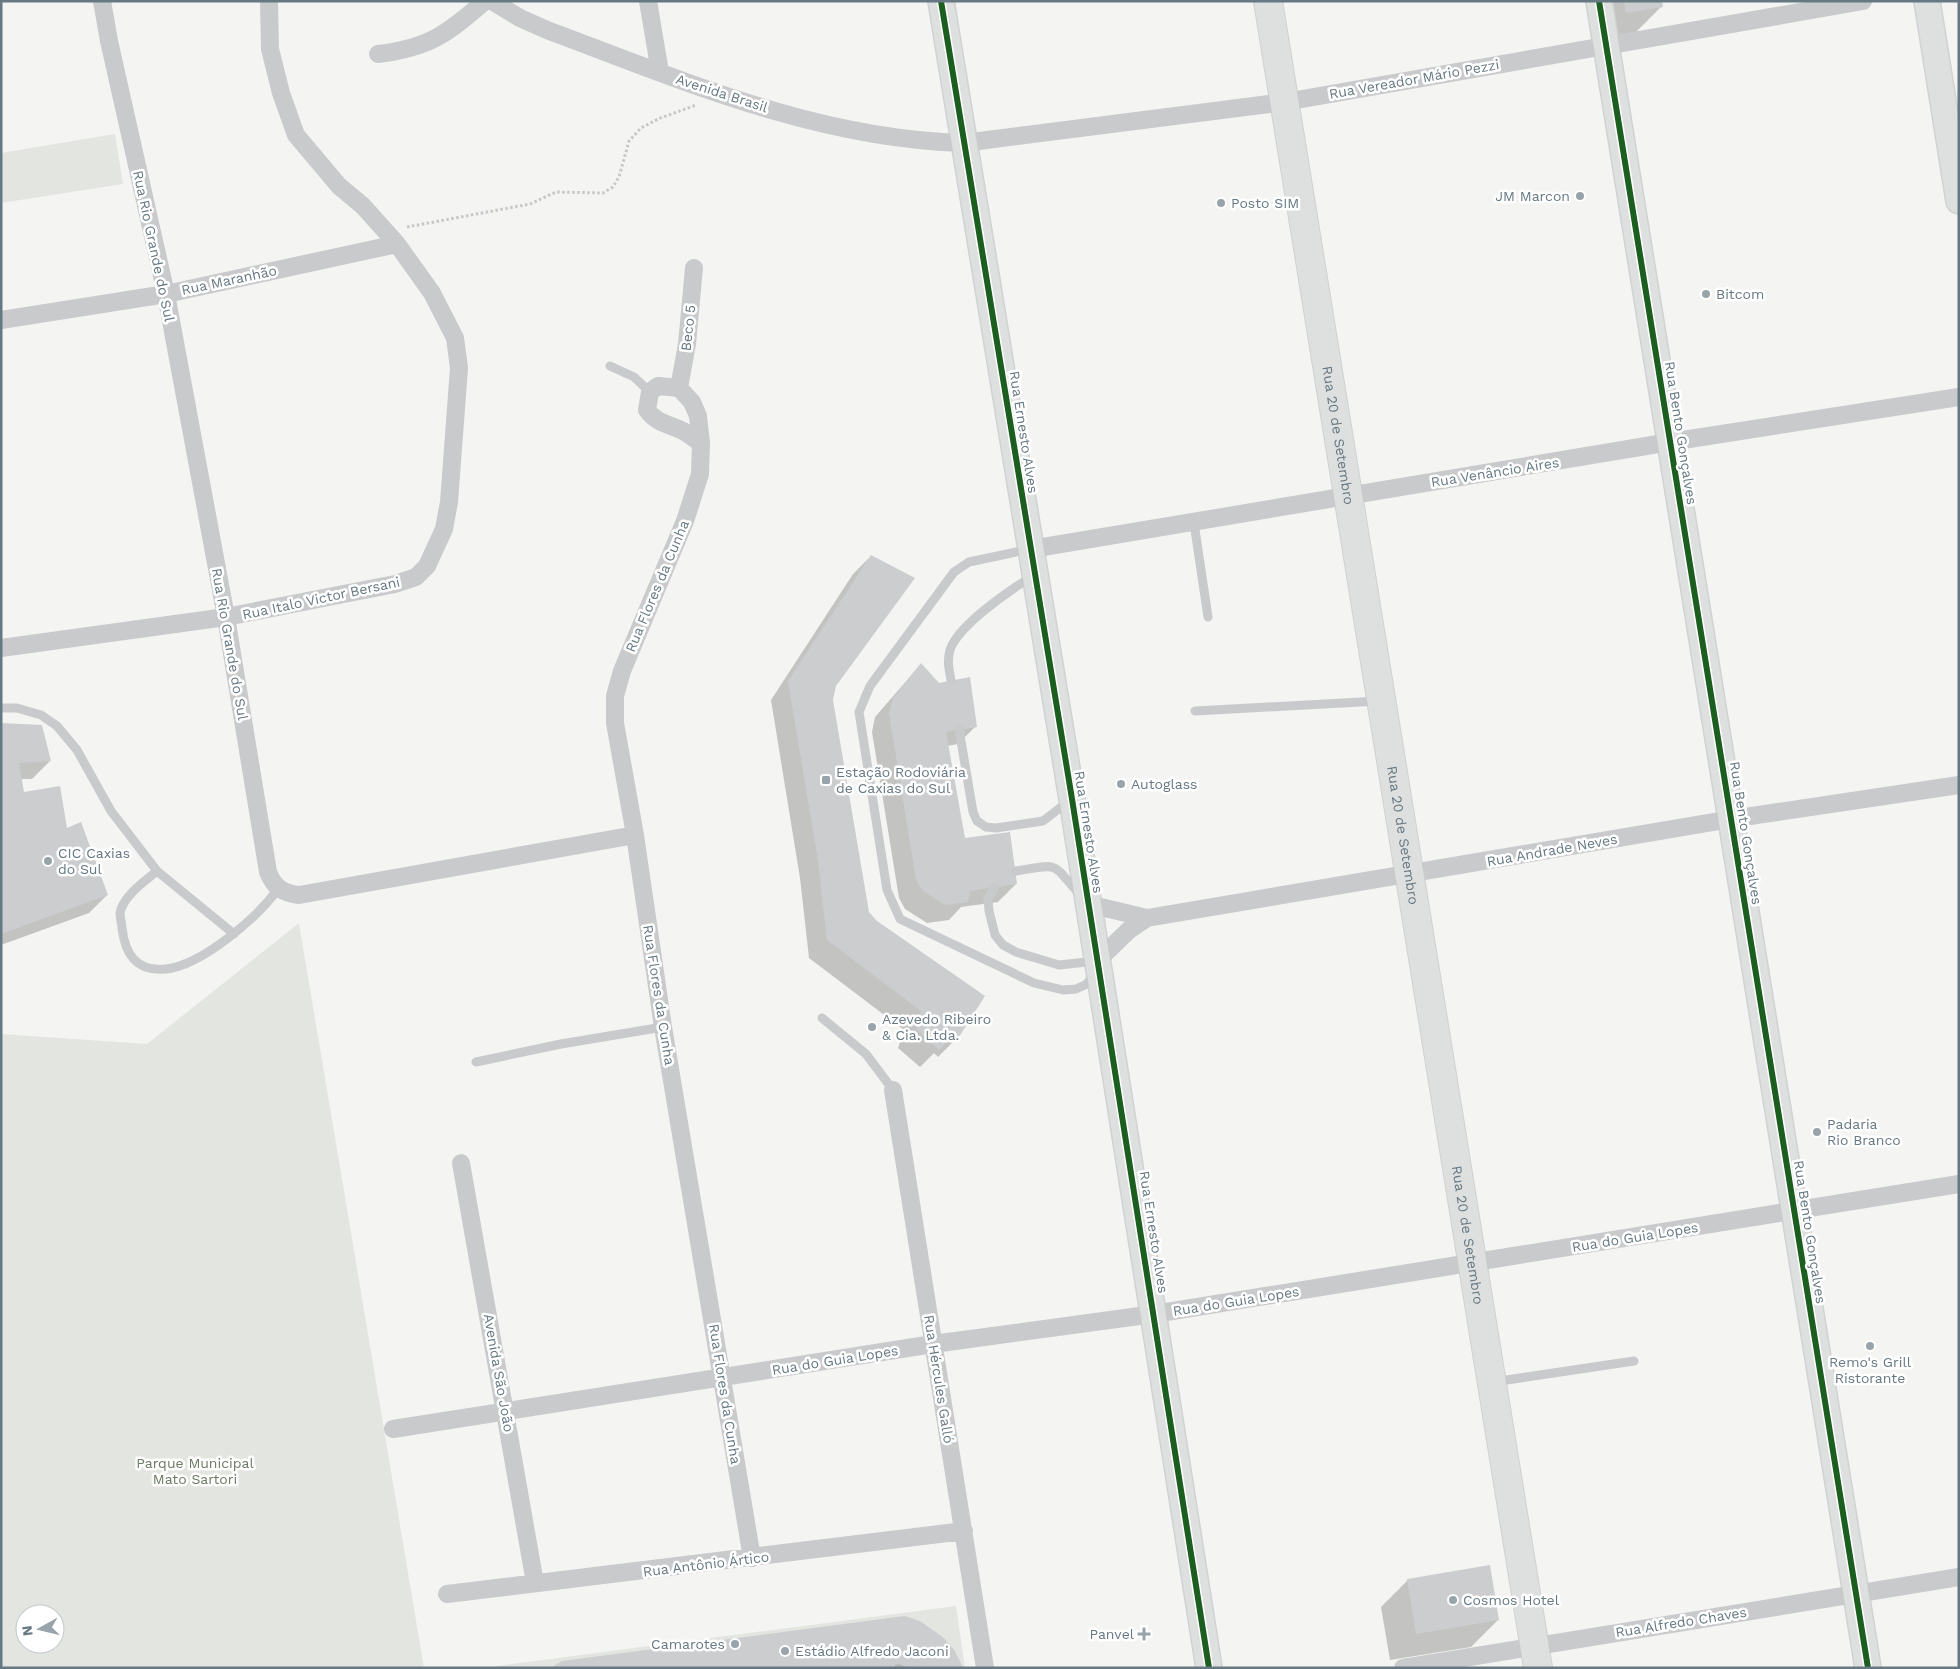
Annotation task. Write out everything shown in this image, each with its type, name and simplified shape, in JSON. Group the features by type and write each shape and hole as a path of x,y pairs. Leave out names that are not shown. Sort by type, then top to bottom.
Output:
{"main road":[{"name":"Rua 20 de Setembro","path":"1268,1 1536,1657"}],"street":[{"name":"Rua Rio Grande do Sul","path":"102,1 109,41 166,294 226,617 268,872 272,882 278,889"},
{"name":"Rua Italo Victor Bersani","path":"1,648 226,617 395,584 416,577 427,566 437,549 444,529 449,502 460,368 455,338 444,314 392,237 363,206 339,186 296,135 281,93 270,49 269,1"},
{"path":"378,54 411,49 435,40 450,31 485,1"},
{"name":"Avenida Brasil","path":"492,1 520,18 546,30 723,95 812,122 925,142 963,143"},
{"path":"648,1 660,72"},
{"name":"Rua Ernesto Alves","path":"941,1 1072,799 1209,1668"},
{"name":"Rua Bento Gonçalves","path":"1599,1 1868,1668"},
{"name":"Rua Vereador Mário Pezzi","path":"963,143 1285,102 1607,46 1827,4 1863,1"},
{"path":"1926,1 1959,202"},
{"name":"Rua Maranhão","path":"1,320 166,294 392,237"},
{"name":"Beco 5","path":"679,388 687,344 694,268"},
{"path":"679,388 658,386 650,392 647,410 658,422 682,430 701,443"},
{"name":"Rua Flores da Cunha","path":"679,388 692,402 698,416 701,443 700,474 685,521 622,671 615,696 615,723 635,835 663,1027 752,1558"},
{"name":"Rua Venâncio Aires","path":"1031,549 1670,442 1959,397"},
{"name":"Rua Andrade Neves","path":"1088,904 1147,918 1731,819 1959,785"},
{"path":"278,889 294,895 312,893 635,835"},
{"name":"Rua Andrade Neves","path":"1097,961 1129,930 1147,918"},
{"name":"Rua Hércules Galló","path":"893,1090 985,1668"},
{"name":"Avenida São João","path":"462,1163 535,1584"},
{"name":"Rua do Guia Lopes","path":"393,1429 506,1413 933,1344 1154,1314 1959,1184"},
{"name":"Rua Antônio Ártico","path":"447,1594 964,1531"},
{"name":"Rua Alfredo Chaves","path":"1402,1668 1536,1657 1856,1594 1959,1576"}],"lane":[{"path":"610,366 634,377 650,392"},
{"path":"1194,523 1208,616"},
{"path":"994,888 988,899 989,911 995,935 1003,945 1016,952 1059,966 1097,961 1093,977 1086,984 1076,989 1063,990 1034,983 900,919 887,890 872,808 859,712 870,686 954,572 970,562 1031,549"},
{"path":"951,680 948,664 950,650 957,637 999,598 1034,574"},
{"path":"1195,711 1382,701"},
{"path":"1,708 17,708 41,715 57,726 77,750 111,811 157,871 234,934"},
{"path":"959,730 973,812 977,821 986,827 996,828 1043,821 1057,813 1072,799"},
{"path":"1016,871 1049,866 1056,868 1088,904"},
{"path":"157,871 128,897 120,913 124,946 134,962 164,969 180,966 234,934 253,918 278,889"},
{"path":"822,1018 866,1054 893,1090"},
{"path":"476,1062 561,1044 663,1027"},
{"path":"1492,1382 1634,1361"}],"path":[{"path":"392,237 530,204 556,192 603,193 613,187 619,177 629,141 641,128 658,119 723,95"}],"green space":[{"path":"115,134 123,184 1,203 1,153"},
{"name":"Parque Municipal Mato Sartori","path":"299,923 424,1668 1,1668 1,1034 147,1044"},
{"name":"Estádio Alfredo Jaconi","path":"956,1606 965,1668 482,1668"}],"building":[{"path":"1624,1 1662,1 1663,7 1626,13"},
{"name":"Estação Rodoviária de Caxias do Sul","path":"871,555 915,578 836,686 833,700 869,912 877,921 985,996 957,1040 952,1036 939,1050 916,1029 921,1011 827,940 818,860 788,681"},
{"name":"Estação Rodoviária de Caxias do Sul","path":"921,663 939,683 970,677 977,727 946,732 965,838 1010,832 1017,884 970,891 968,902 945,905 923,891 916,880 889,713 893,698"},
{"name":"CIC Caxias do Sul","path":"1,723 42,725 51,761 19,763 24,792 60,786 67,828 81,822 108,895 1,934"},
{"name":"Cosmos Hotel","path":"1490,1565 1499,1620 1416,1634 1407,1579"},
{"name":"Estádio Alfredo Jaconi","path":"905,1616 920,1621 944,1638 955,1651 963,1668 909,1668 899,1664 895,1665 896,1668 551,1668 562,1661"}],"cycle path":[{"path":"941,1 1072,799 1209,1668"},
{"path":"1599,1 1868,1668"}],"place":[{"name":"JM Marcon","path":"1580,196"},
{"name":"Posto SIM","path":"1221,203"},
{"name":"Bitcom","path":"1706,294"},
{"name":"Estação Rodoviária de Caxias do Sul","path":"826,780"},
{"name":"Autoglass","path":"1121,784"},
{"name":"CIC Caxias do Sul","path":"48,861"},
{"name":"Azevedo Ribeiro & Cia. Ltda.","path":"872,1027"},
{"name":"Padaria Rio Branco","path":"1817,1132"},
{"name":"Remo's Grill Ristorante","path":"1870,1346"},
{"name":"Cosmos Hotel","path":"1453,1600"},
{"name":"Panvel","path":"1144,1634"},
{"name":"Camarotes","path":"735,1644"},
{"name":"Estádio Alfredo Jaconi","path":"785,1651"}]}
